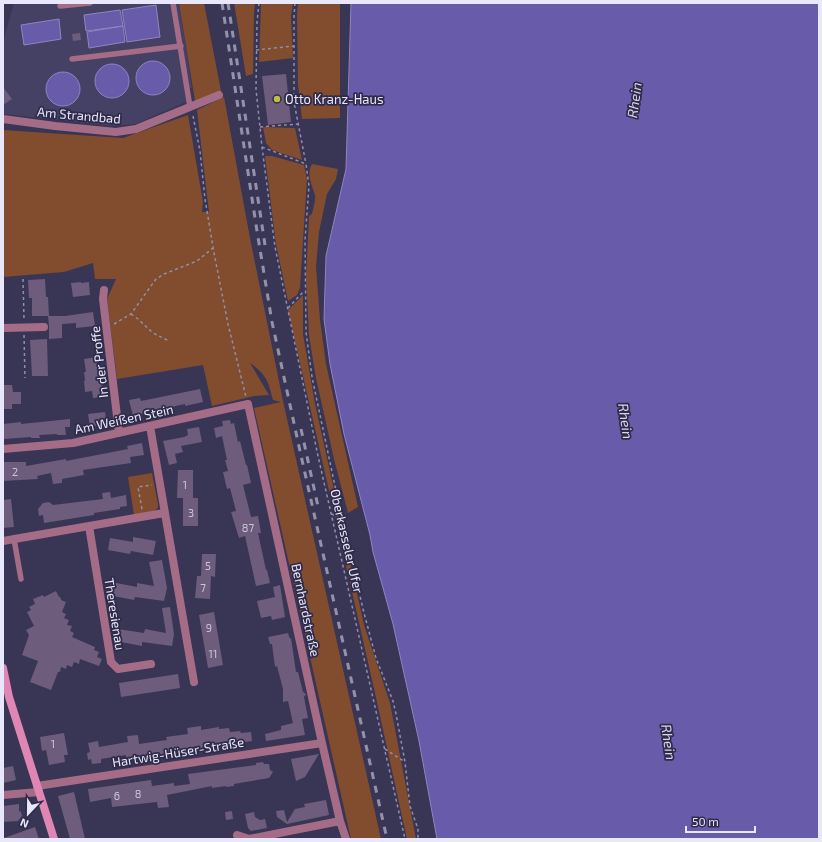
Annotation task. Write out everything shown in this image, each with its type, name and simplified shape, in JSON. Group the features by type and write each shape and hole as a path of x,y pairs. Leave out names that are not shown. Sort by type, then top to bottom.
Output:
{"main road":[{"path":"3,668 9,697 54,839"}],"street":[{"name":"Am Strandbad","path":"3,119 116,132 136,130 219,95"},
{"name":"In der Proffe","path":"104,290 103,299 119,433"},
{"path":"3,328 44,328"},
{"name":"Am Weißen Stein","path":"3,449 73,443 248,404"},
{"name":"Bernhardstraße","path":"248,404 322,743 340,821 346,839"},
{"path":"150,426 194,682"},
{"path":"3,541 164,514"},
{"name":"Theresienau","path":"89,526 111,662 118,669 151,664"},
{"name":"Hartwig-Hüser-Straße","path":"3,795 322,743"},
{"path":"237,835 248,839 340,821"}],"lane":[{"path":"60,6 90,3"},
{"path":"173,3 190,106"},
{"path":"72,59 180,46"},
{"path":"14,539 21,579"}],"path":[{"path":"259,3 256,76 262,147 306,164"},
{"path":"296,3 294,16 294,102 309,186 305,240 304,291 306,332 312,377 343,520 376,658 392,701 405,762 410,806 418,829 418,839"},
{"path":"256,50 294,46"},
{"path":"190,106 200,151 205,199 213,248 228,324 248,404"},
{"path":"260,127 298,124"},
{"name":"Oberkasseler Ufer","path":"262,147 275,247 287,309 318,456 405,839"},
{"path":"107,328 131,314 156,279 164,274 197,261 213,248"},
{"path":"287,309 304,291"},
{"path":"131,314 153,333 169,341"},
{"path":"143,517 138,487 159,483"},
{"path":"332,514 343,520"},
{"path":"385,749 405,762"}],"shaded area":[{"path":"14,3 179,3 192,88 184,89 186,102 135,124 114,126 3,114 3,42"},
{"path":"179,3 204,3 221,91 195,101"},
{"path":"234,3 255,3 253,74 246,76"},
{"path":"261,3 293,3 291,16 293,58 259,62"},
{"path":"298,3 340,3 340,118 302,119 298,85"},
{"path":"224,97 250,238 283,401 381,839 351,839 254,408 281,402 273,400 266,379 260,371 250,363 269,395 254,396 212,406 203,365 117,379 107,299 116,279 95,279 93,263 64,272 3,277 3,130 123,138 188,115 203,202 202,212 209,212 197,110"},
{"path":"263,127 295,128 302,160 272,150 266,143"},
{"path":"265,156 272,156 304,165 307,179 300,288 297,295 288,301 276,244"},
{"path":"312,164 338,169 336,179 327,194 319,232 316,267 320,320 326,364 358,507 348,513 316,378 309,336 306,277 309,216 312,214 315,199 310,176 310,168"},
{"path":"303,295 303,334 315,404 364,625 390,703 416,839 407,839 288,310"},
{"path":"152,473 158,508 153,512 134,515 128,477"}],"water":[{"name":"Rhein","path":"351,3 819,3 819,839 437,839 419,741 393,624 373,552 344,434 330,364 324,319 326,256 346,169"},
{"path":"156,5 160,37 127,42 122,10"},
{"path":"120,10 123,26 86,31 84,15"},
{"path":"59,19 61,39 24,45 21,25"},
{"path":"123,26 125,42 89,48 87,32"},
{"path":"150,61 156,61 160,62 167,68 170,78 169,85 163,92 156,95 150,95 146,94 139,88 136,81 136,75 137,71 143,64"},
{"path":"109,64 115,64 119,65 126,71 129,81 128,88 122,95 115,98 109,98 105,97 98,91 95,84 95,78 96,74 102,67"},
{"path":"60,72 66,72 70,73 77,79 80,89 79,96 73,103 66,106 60,106 56,105 49,99 46,92 46,86 47,82 53,75"}],"building":[{"path":"80,33 81,40 73,41 72,34"},
{"name":"Otto Kranz-Haus","path":"286,74 291,122 268,125 262,76"},
{"path":"3,87 12,99 3,105"},
{"path":"45,279 49,316 32,316 32,298 29,298 28,280"},
{"path":"89,282 90,295 73,297 71,283"},
{"path":"93,312 95,326 76,328 76,323 62,324 62,338 49,339 48,316 65,316"},
{"path":"47,339 48,376 32,376 30,340"},
{"path":"96,357 98,370 100,370 103,397 93,398 92,391 85,392 84,372 86,372 84,359"},
{"path":"3,385 12,385 13,392 21,392 21,404 12,404 12,409 3,409"},
{"path":"200,389 203,402 185,406 185,404 180,405 133,416 129,400 140,398 141,401"},
{"path":"105,412 107,424 90,427 88,414"},
{"path":"70,419 70,427 65,427 66,435 39,435 40,438 3,438 3,424 21,422 21,424"},
{"path":"230,420 231,424 234,423 238,442 240,441 247,465 251,483 243,485 251,517 258,516 261,533 258,533 270,583 256,586 245,536 239,538 231,512 236,511 230,488 227,489 223,472 228,471 222,436 216,438 214,428 223,426 222,421"},
{"path":"199,427 202,442 181,446 183,452 175,454 177,463 169,465 163,441 184,437 188,435 187,429"},
{"path":"142,443 144,455 130,457 131,463 83,470 84,475 62,479 62,483 53,484 51,473 37,476 38,479 3,481 3,462 26,462 26,466 66,459 66,461 128,449 127,446"},
{"path":"178,470 193,470 193,498 198,498 198,526 183,526 183,498 177,498"},
{"path":"110,492 111,498 126,495 127,506 120,507 120,509 94,513 94,515 44,523 43,515 39,516 38,509 43,503 49,502 53,505 103,499 102,493"},
{"path":"11,499 14,527 3,528 3,500"},
{"path":"133,537 156,541 153,555 131,551 130,554 108,550 110,538 133,542"},
{"path":"202,554 216,554 215,577 211,576 210,599 195,598 197,576 201,576"},
{"path":"162,560 167,588 164,601 135,597 134,600 108,595 111,582 137,587 137,583 154,586 149,562"},
{"path":"280,585 285,617 272,620 271,616 261,618 257,601 275,597 273,587"},
{"path":"56,591 61,600 66,602 62,612 66,614 64,618 69,620 67,625 72,626 70,631 74,633 72,637 95,647 94,650 99,652 97,657 102,659 99,666 80,659 79,664 74,662 72,667 67,665 66,669 61,667 51,690 30,682 38,661 22,655 29,635 26,630 34,626 27,612 31,610 29,607 35,604 33,599 43,595 44,597"},
{"path":"170,607 174,634 172,646 142,642 142,646 116,641 118,629 144,633 145,629 166,633 162,608"},
{"path":"214,612 223,665 208,668 199,615"},
{"path":"288,633 290,639 291,638 296,672 298,672 303,692 306,694 304,697 308,718 302,719 305,735 266,741 265,734 281,730 281,726 293,723 288,701 283,702 283,689 277,666 275,667 272,644 270,644 268,637"},
{"path":"178,674 180,688 121,697 119,683"},
{"path":"201,726 201,730 219,727 219,729 229,728 230,732 251,732 252,741 128,760 126,755 101,759 101,763 92,764 91,759 88,760 87,753 90,752 88,743 98,741 99,747 128,742 127,736 138,735 139,744 167,740 166,737 188,734 187,728"},
{"path":"64,733 68,755 64,755 65,762 49,765 46,750 42,751 40,737"},
{"path":"319,754 305,777 296,781 291,759"},
{"path":"263,762 264,764 269,764 270,770 273,772 269,778 234,784 234,786 212,788 212,786 167,795 169,807 158,808 157,802 112,807 111,798 90,802 88,789 151,780 152,786 174,783 174,786 190,784 188,774 256,765 256,763"},
{"path":"13,766 16,780 3,783 3,768"},
{"path":"74,792 85,839 70,839 58,796"},
{"path":"326,800 329,815 287,824 277,817 276,811 284,810 287,822 295,809 305,807 304,804"},
{"path":"19,804 19,811 21,812 22,816 18,821 3,822 3,806"},
{"path":"232,811 233,819 226,820 225,812"},
{"path":"254,812 255,817 260,820 265,819 267,828 251,831 248,828 245,814"},
{"path":"35,827 39,839 4,839 4,838"}],"railway":[{"path":"222,3 272,322 387,839"},
{"path":"228,3 265,245"},
{"path":"301,429 319,511"}],"place":[{"name":"Otto Kranz-Haus","path":"277,99"}]}
